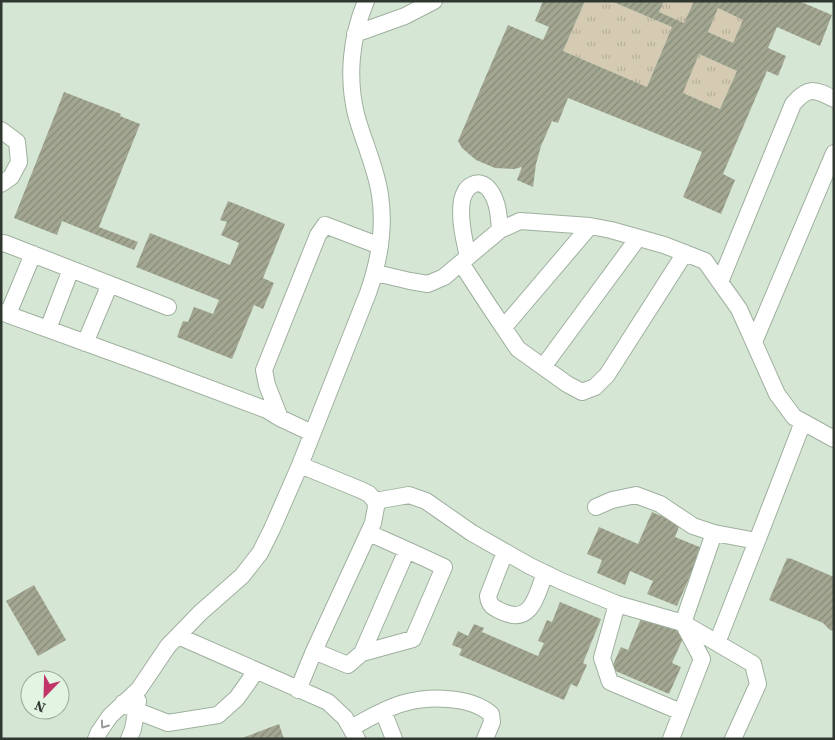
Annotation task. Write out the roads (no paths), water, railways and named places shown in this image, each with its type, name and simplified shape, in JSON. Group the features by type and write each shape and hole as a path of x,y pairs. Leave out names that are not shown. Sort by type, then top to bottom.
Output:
{"street":[{"path":"129,739 133,729 130,707 139,689 168,646 200,613 242,576 256,559 272,529 300,465 376,273 380,246 380,195 351,88 355,34 366,1"},
{"path":"355,34 405,16 434,1"},
{"path":"720,282 793,104 801,95 809,91 823,93 834,99"},
{"path":"1,130 17,142 19,162 11,177 1,184"},
{"path":"754,342 834,154"},
{"path":"500,230 496,203 490,190 484,185 476,183 467,187 460,215 464,260 518,348 543,368 582,392 595,388 608,375 685,253"},
{"path":"376,273 428,284 444,277 500,230 520,221 590,226 638,238 685,253 705,261 739,309 777,394 794,417 834,439"},
{"path":"280,418 267,385 264,370 318,235 325,225 380,246"},
{"path":"504,328 590,226"},
{"path":"543,368 638,238"},
{"path":"1,244 4,243 168,306"},
{"path":"32,254 5,313 268,410 280,418 312,433"},
{"path":"48,329 71,269"},
{"path":"85,342 110,284"},
{"path":"717,643 803,422"},
{"path":"298,690 369,533 375,514 375,501 369,494 300,465"},
{"path":"596,507 612,500 636,495 660,504 693,526 714,533 757,542"},
{"path":"375,501 409,496 426,501 472,533 545,573 617,604 683,624 753,664 758,684 733,739"},
{"path":"362,653 413,639 444,567 369,533"},
{"path":"671,739 702,659 683,624 714,533"},
{"path":"314,651 348,666 362,653 407,550"},
{"path":"505,552 488,596 492,607 512,616 520,616 525,613 532,606 545,573"},
{"path":"617,604 602,658 610,682 681,712"},
{"path":"178,636 328,702 345,718 354,734 383,711 404,703 427,699 448,699 484,708 491,714 492,722 485,739"},
{"path":"96,739 110,716 130,707 168,723 218,715 237,698 256,671"},
{"path":"383,711 394,739"}]}
